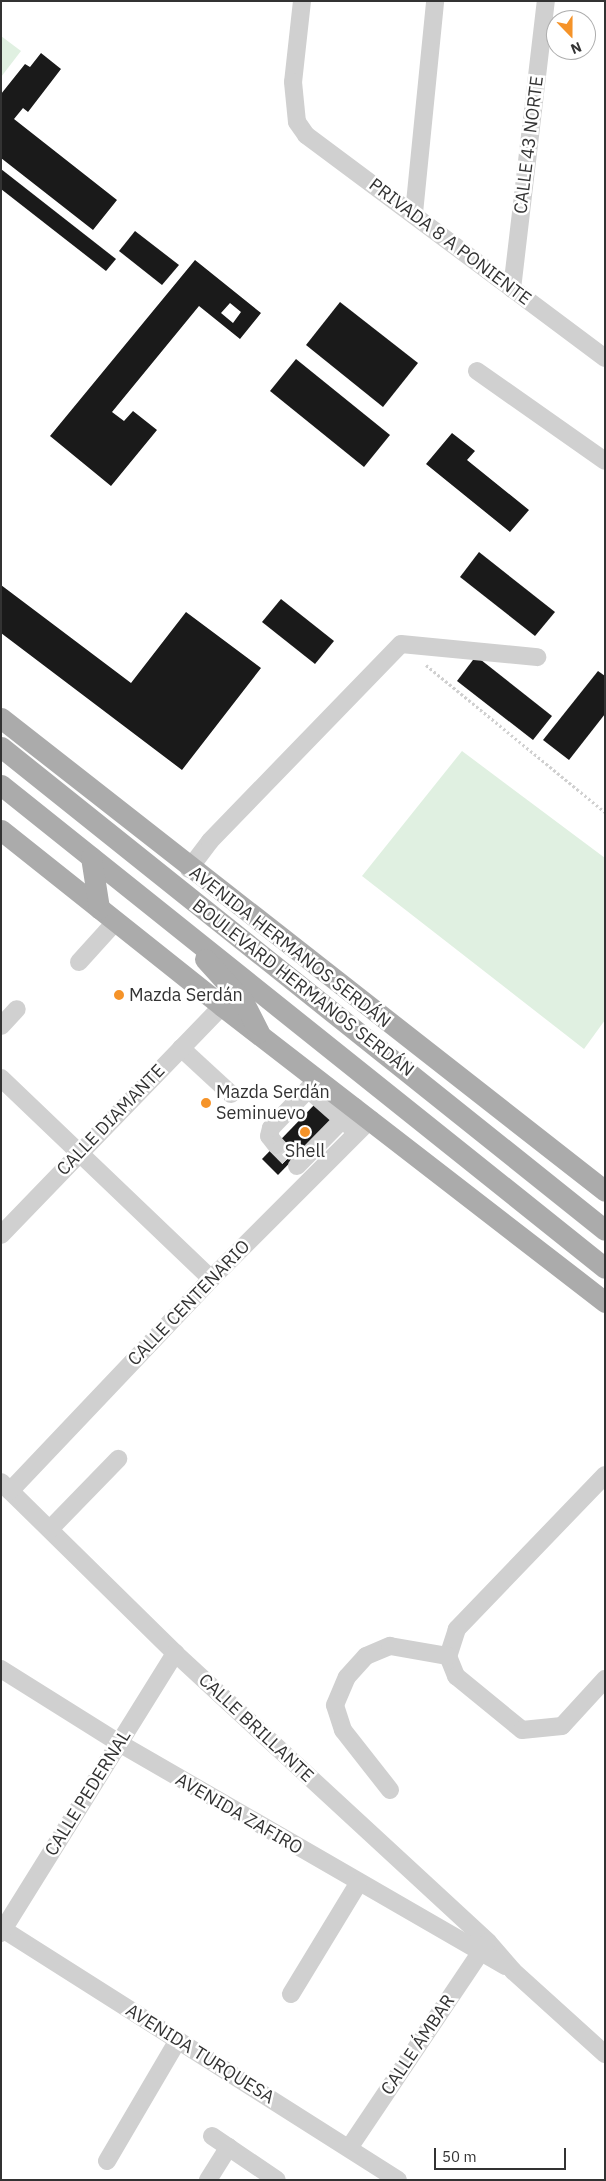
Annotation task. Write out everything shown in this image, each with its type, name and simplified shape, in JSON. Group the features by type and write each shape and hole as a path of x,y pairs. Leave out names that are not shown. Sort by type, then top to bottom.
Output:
{"main road":[{"name":"AVENIDA HERMANOS SERDÁN","path":"1,718 189,868 605,1191"},
{"name":"BOULEVARD HERMANOS SERDÁN","path":"1,747 605,1230"},
{"name":"BOULEVARD HERMANOS SERDÁN","path":"1,785 605,1268"},
{"path":"1,830 260,1035 313,1084 356,1119 452,1183 605,1302"},
{"path":"91,857 99,908"},
{"path":"198,943 206,964 243,1001 260,1035"},
{"path":"380,1089 382,1101 390,1112 445,1161 451,1170 452,1183"}],"street":[{"name":"PRIVADA 8 A PONIENTE","path":"302,1 293,82 297,122 306,134 414,213 605,358"},
{"path":"414,213 435,1"},
{"name":"CALLE 43 NORTE","path":"512,289 546,1"},
{"path":"477,371 605,461"},
{"path":"189,868 210,841 401,644 536,657"},
{"path":"79,962 116,921"},
{"name":"CALLE DIAMANTE","path":"1,1235 222,1006"},
{"path":"1,1026 17,1009"},
{"path":"181,1048 230,1094"},
{"path":"1,1078 211,1279"},
{"path":"276,1145 269,1132 313,1084"},
{"path":"311,1180 295,1163 356,1119"},
{"name":"CALLE CENTENARIO","path":"6,1487 311,1180 356,1119"},
{"path":"50,1530 118,1459"},
{"path":"605,1475 457,1629 448,1656 456,1676 522,1730 562,1726 605,1679"},
{"name":"CALLE BRILLANTE","path":"6,1487 175,1653 484,1948 513,1971 605,2054"},
{"path":"390,1790 343,1730 336,1705 347,1677 366,1656 390,1646 448,1656"},
{"name":"CALLE PEDERNAL","path":"2,1930 175,1653"},
{"name":"AVENIDA ZAFIRO","path":"1,1669 119,1743 358,1884 484,1948"},
{"path":"291,1994 358,1884"},
{"name":"AVENIDA TURQUESA","path":"2,1930 398,2180"},
{"name":"CALLE ÁMBAR","path":"348,2148 484,1948"},
{"path":"106,2161 178,2040"},
{"path":"212,2136 277,2180"},
{"path":"208,2180 229,2147"}],"path":[{"path":"401,644 605,812"}],"green space":[{"path":"1,36 21,51 1,77"},
{"path":"462,751 605,858 605,1020 584,1049 362,876"}],"building":[{"path":"41,53 61,69 28,112 23,108 14,119 117,200 93,230 1,158 1,94 25,64 30,67"},
{"path":"1,169 116,259 106,271 1,189"},
{"path":"135,231 179,265 162,285 119,251"},
{"path":"195,260 261,313 240,339 199,306 112,412 124,421 133,411 157,430 111,486 50,436","holes":["230,303 241,312 233,323 221,313"]},
{"path":"340,302 418,363 383,407 306,345"},
{"path":"296,359 390,435 364,467 270,391"},
{"path":"452,433 475,451 467,460 529,510 510,532 426,464"},
{"path":"479,552 555,612 535,636 460,577"},
{"path":"1,585 131,683 186,612 261,668 182,770 1,633"},
{"path":"281,599 334,641 315,664 262,622"},
{"path":"476,656 552,716 533,740 457,681"},
{"path":"598,671 605,676 605,714 569,760 543,740"},
{"name":"Shell","path":"317,1102 333,1118 278,1175 262,1159"}],"tunnel":[{"path":"276,1145 292,1161"}],"place":[{"name":"Mazda Serdán","path":"119,995"},
{"name":"Mazda Serdán Seminuevo","path":"206,1103"},
{"name":"Shell","path":"305,1132"}]}
